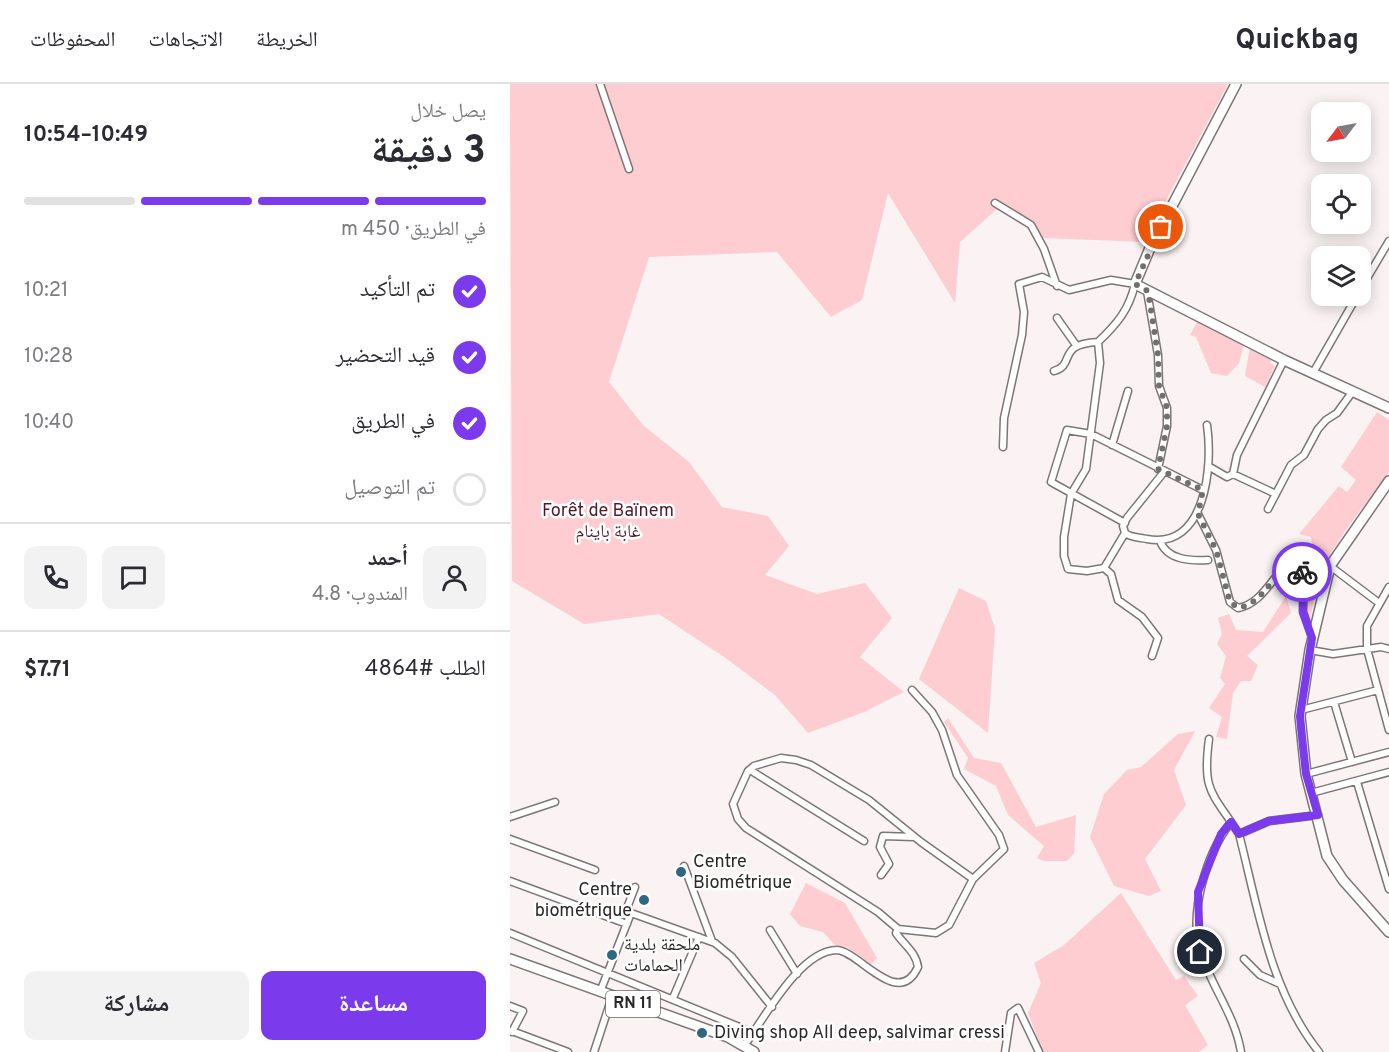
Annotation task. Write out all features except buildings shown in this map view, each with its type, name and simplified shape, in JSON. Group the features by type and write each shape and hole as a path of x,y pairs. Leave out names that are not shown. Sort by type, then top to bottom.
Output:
{"street":[{"path":"600,84 629,169"},
{"path":"1054,371 1063,365 1072,348 1076,345 1098,342 1123,317 1131,302 1135,284 1150,248 1236,84"},
{"path":"995,203 1030,225 1044,249 1057,287"},
{"path":"1371,271 1389,240"},
{"path":"1003,447 1004,418 1022,335 1024,312 1019,284 1042,277 1057,287 1069,290 1111,280 1135,284 1284,360 1389,408"},
{"path":"1098,342 1100,363 1086,469 1071,494 1064,537 1064,556 1068,569 1087,571 1104,568 1125,533 1125,523 1161,470 1167,408 1159,386 1158,355 1148,291"},
{"path":"1313,373 1352,306"},
{"path":"1057,318 1076,345"},
{"path":"1233,474 1237,455 1284,360"},
{"path":"1112,445 1128,391"},
{"path":"1268,509 1291,465 1304,454 1318,429 1337,413 1353,391"},
{"path":"1125,533 1160,541 1185,531 1198,514 1210,447 1207,425"},
{"path":"1125,523 1051,482 1067,430 1091,434 1203,490"},
{"path":"1208,466 1227,477 1233,474"},
{"path":"1233,474 1276,494"},
{"path":"1389,481 1330,566 1312,638 1301,710 1306,774 1328,856 1343,880 1385,921 1389,932"},
{"path":"1198,514 1216,550 1230,602 1238,608 1247,607 1256,600 1283,566 1292,560 1299,564 1304,580 1303,612 1312,638"},
{"path":"1160,541 1163,549 1173,556 1190,561 1208,560"},
{"path":"1330,566 1379,603"},
{"path":"1104,568 1111,574 1118,600 1142,617 1158,638 1152,656"},
{"path":"1389,587 1367,626 1366,649 1389,730"},
{"path":"1310,651 1333,654 1381,647 1389,649"},
{"path":"912,690 932,712 942,730 957,775 999,835 1004,849 973,879 949,925 936,933 898,929 878,912 747,828 738,819 734,804 754,766 781,758 811,765 869,800 914,837 973,879"},
{"path":"1301,710 1378,690"},
{"path":"1334,702 1352,762"},
{"path":"1209,739 1205,767 1209,788 1214,800 1239,834 1280,984 1292,1011 1319,1052"},
{"path":"1306,774 1389,752"},
{"path":"750,770 864,841"},
{"path":"1311,794 1389,772"},
{"path":"1357,782 1389,888"},
{"path":"510,817 555,802"},
{"path":"1239,834 1269,821 1318,815"},
{"path":"1231,822 1221,834 1198,892 1198,918 1200,952 1237,1030 1240,1052"},
{"path":"881,875 889,864 880,847 882,836 914,837"},
{"path":"510,839 595,870"},
{"path":"684,866 712,941"},
{"path":"510,882 627,924"},
{"path":"635,887 627,908 631,913 712,941 732,957 772,1007"},
{"path":"600,993 631,913"},
{"path":"744,1046 797,974 816,956 838,950 847,953 879,978 901,981 915,973 918,961 896,933 898,929"},
{"path":"770,930 797,974"},
{"path":"510,933 754,1033"},
{"path":"673,998 699,937"},
{"name":"RN 11","path":"510,959 728,1037 754,1052"},
{"path":"1244,959 1260,975 1280,984"},
{"path":"594,1052 612,997"},
{"path":"510,1006 523,1011 511,1033 568,1052"},
{"path":"1005,1052 1011,1013 1018,1008 1039,1052"}],"green space":[{"name":"Forêt de Baïnem غابة باينام","path":"510,84 1228,84 1144,242 1044,238 997,209 960,242 955,303 888,193 862,300 831,317 777,252 649,257 609,382 643,425 689,462 722,507 768,516 789,546 765,575 817,594 865,583 892,618 860,657 904,692 864,712 808,733 775,695 727,659 659,614 584,624 512,581"},
{"path":"1197,322 1244,345 1239,363 1227,376 1211,373 1196,337 1190,335"},
{"path":"1250,347 1273,358 1270,363 1275,366 1265,387 1245,376"},
{"path":"1377,412 1389,420 1389,472 1345,531 1324,564 1309,621 1308,584 1302,564 1314,560 1311,537 1299,534 1339,486 1347,492 1356,480 1341,467"},
{"path":"959,588 986,601 995,629 988,733 919,679"},
{"path":"1286,596 1291,613 1247,656 1258,665 1251,681 1241,681 1233,693 1227,739 1216,737 1222,717 1209,708 1225,684 1220,678 1226,656 1217,644 1222,634 1218,618 1229,614 1236,630 1263,632"},
{"path":"948,718 974,758 1001,763 1036,827 1076,815 1074,853 1067,861 1044,861 1037,858 1044,846 1008,815 996,786 964,769 968,758 944,722"},
{"path":"1195,731 1174,770 1186,805 1145,859 1161,891 1149,896 1114,886 1090,837 1104,794 1127,770 1141,767 1178,734"},
{"path":"806,883 845,903 877,958 871,964 847,947 835,945 823,932 800,926 790,914"},
{"path":"1121,893 1176,980 1184,976 1198,996 1185,1005 1208,1045 1199,1052 1043,1052 1028,1013 1041,983 1034,963 1064,945"}],"way so far":[{"path":"1161,227 1135,284 1148,291 1148,305 1158,355 1159,386 1167,408 1167,426 1158,469 1203,490 1198,514 1216,550 1230,602 1238,608 1247,607 1256,600 1283,566 1292,560 1299,564 1302,572"}],"place":[{"name":"Centre Biométrique","path":"681,872"},
{"name":"Centre biométrique","path":"644,900"},
{"name":"ملحقة بلدية الحمامات","path":"612,955"},
{"name":"Diving shop All deep, salvimar cressi","path":"702,1033"}],"route":[{"path":"1200,952 1198,892 1221,834 1231,822 1239,834 1269,821 1318,815 1306,774 1300,716 1312,638 1303,612 1302,572"}]}
